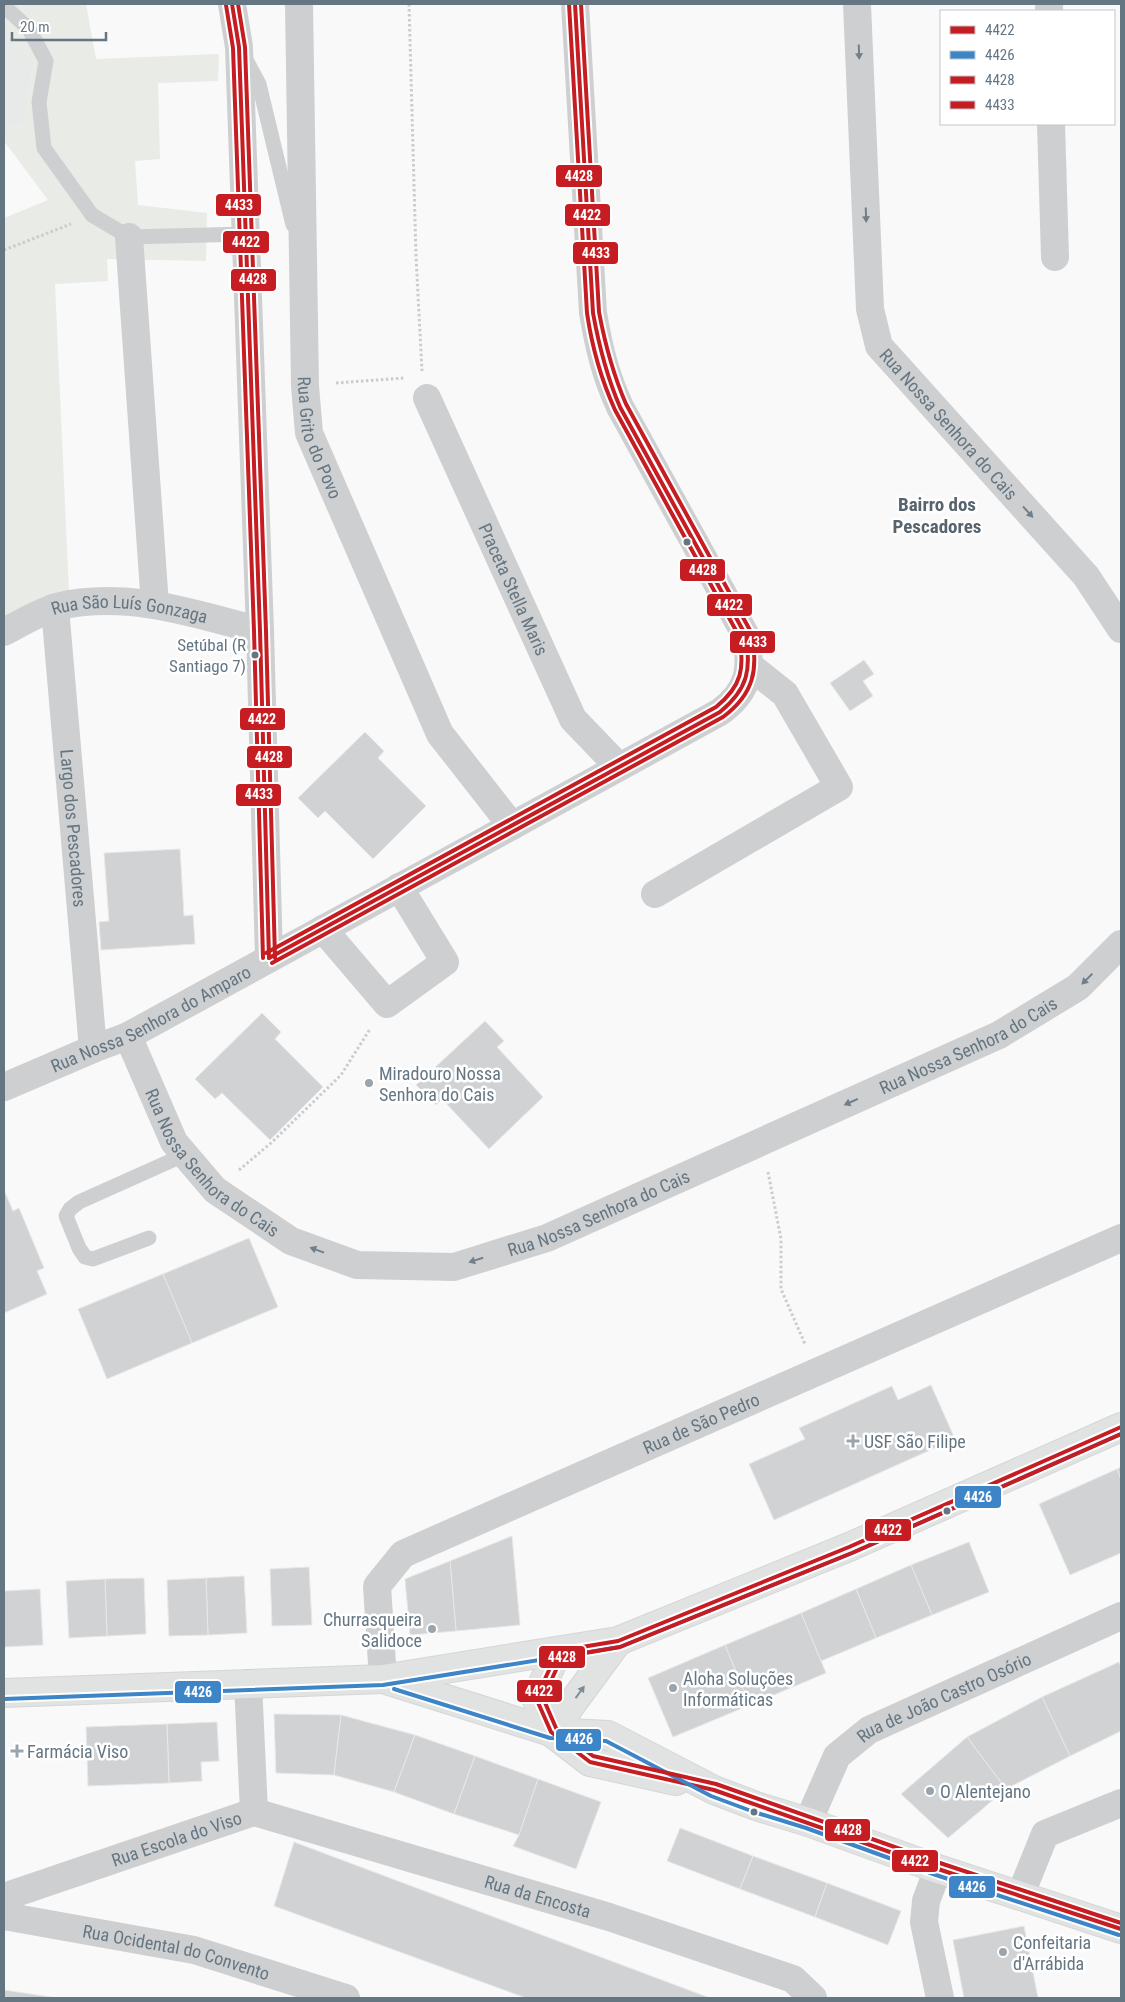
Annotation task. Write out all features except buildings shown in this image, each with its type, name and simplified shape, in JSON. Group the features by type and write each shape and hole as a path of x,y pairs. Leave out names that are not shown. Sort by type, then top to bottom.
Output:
{"street":[{"path":"232,4 239,47 260,631 269,958"},
{"name":"Rua Grito do Povo","path":"298,4 305,386 309,433 440,734 512,826"},
{"path":"575,4 593,313 606,376 620,407 740,622 749,650 750,666 785,694 839,787 655,894"},
{"name":"Rua Nossa Senhora do Cais","path":"857,4 870,309 879,346 1086,576 1121,629"},
{"path":"1052,125 1055,256"},
{"path":"129,237 155,605"},
{"name":"Praceta Stella Maris","path":"424,387 573,719 619,767"},
{"name":"Rua São Luís Gonzaga","path":"4,632 55,608 97,601 136,602 180,609 260,631"},
{"name":"Largo dos Pescadores","path":"55,608 93,1049"},
{"name":"Rua Nossa Senhora do Amparo","path":"4,1087 128,1036 720,712 732,703 742,690 750,666"},
{"path":"323,928 387,1004 445,962 399,887"},
{"name":"Rua Nossa Senhora do Cais","path":"128,1036 174,1142 216,1190 291,1241 357,1265 454,1267 547,1238 999,1035 1078,987 1121,944"},
{"name":"Rua de São Pedro","path":"383,1679 377,1586 404,1554 1121,1238"},
{"path":"4,1693 383,1679 618,1641 849,1547 1121,1427"},
{"name":"Rua de João Castro Osório","path":"808,1822 837,1756 869,1730 1121,1616"},
{"path":"551,1732 618,1641"},
{"path":"551,1732 536,1698 558,1651"},
{"path":"383,1679 551,1732 590,1762 714,1790 938,1870 1121,1929"},
{"name":"Rua Escola do Viso","path":"4,1897 254,1812 248,1683"},
{"path":"1020,1896 1045,1834 1121,1802"},
{"name":"Rua da Encosta","path":"254,1812 609,1917 793,1979 813,1998"},
{"path":"938,1870 926,1900 924,1922 940,1998"},
{"name":"Rua Ocidental do Convento","path":"4,1916 194,1950 346,1998"}],"lane":[{"path":"4,6 29,29 46,61 38,102 44,148 92,215 129,237 246,234"},
{"path":"239,47 259,84 303,266"},
{"path":"149,1238 93,1260 84,1257 66,1216 70,1209 79,1202 184,1155"}],"path":[{"path":"305,386 424,387 419,348 409,4"},
{"path":"4,250 92,215"},
{"path":"216,1190 271,1143 341,1075 387,1004"},
{"path":"762,1142 781,1239 781,1289 817,1372"}],"shaded area":[{"path":"4,4 86,4 96,59 219,54 218,81 158,83 160,159 135,161 138,205 207,213 206,261 107,259 108,281 55,284 69,593 4,620 4,218 48,200 4,141 4,127 24,122 34,62 4,33"},
{"path":"4,33 34,62 24,123 4,127"}],"transit line":[{"name":"4422","path":"232,4 239,47 260,631 269,958"},
{"name":"4428","path":"238,4 245,47 266,631 275,958"},
{"name":"4428","path":"266,953 716,707 731,692 740,676 742,658 739,636 615,410 605,387 594,350 587,313 569,4"},
{"name":"4422","path":"269,958 720,712 737,695 746,678 748,658 745,634 620,407 601,349 593,313 575,4"},
{"name":"4433","path":"272,963 723,717 742,699 752,680 754,658 751,632 626,404 607,347 599,312 581,4"},
{"name":"4433","path":"226,5 233,48 254,631 263,958"},
{"name":"4422","path":"1121,1427 849,1547 618,1641 558,1651 536,1698 551,1732 590,1762 714,1790 938,1869 1121,1929"},
{"name":"4426","path":"4,1699 383,1685 620,1647 852,1553 1121,1434"},
{"name":"4428","path":"1121,1434 852,1553 620,1647 562,1657 543,1698 556,1728 593,1756 716,1784 940,1863 1121,1923"},
{"name":"4426","path":"394,1689 550,1738 606,1741 711,1796 936,1875 1119,1935"}],"place":[{"name":"Setúbal (R Santiago 7)","path":"255,655"},
{"name":"Miradouro Nossa Senhora do Cais","path":"369,1083"},
{"name":"USF São Filipe","path":"853,1441"},
{"name":"Churrasqueira Salidoce","path":"432,1629"},
{"name":"Aloha Soluções Informáticas","path":"673,1688"},
{"name":"Farmácia Viso","path":"17,1751"},
{"name":"O Alentejano","path":"930,1791"},
{"name":"Confeitaria d'Arrábida","path":"1003,1952"}],"district":[{"name":"Bairro dos Pescadores","path":"937,515"}]}
